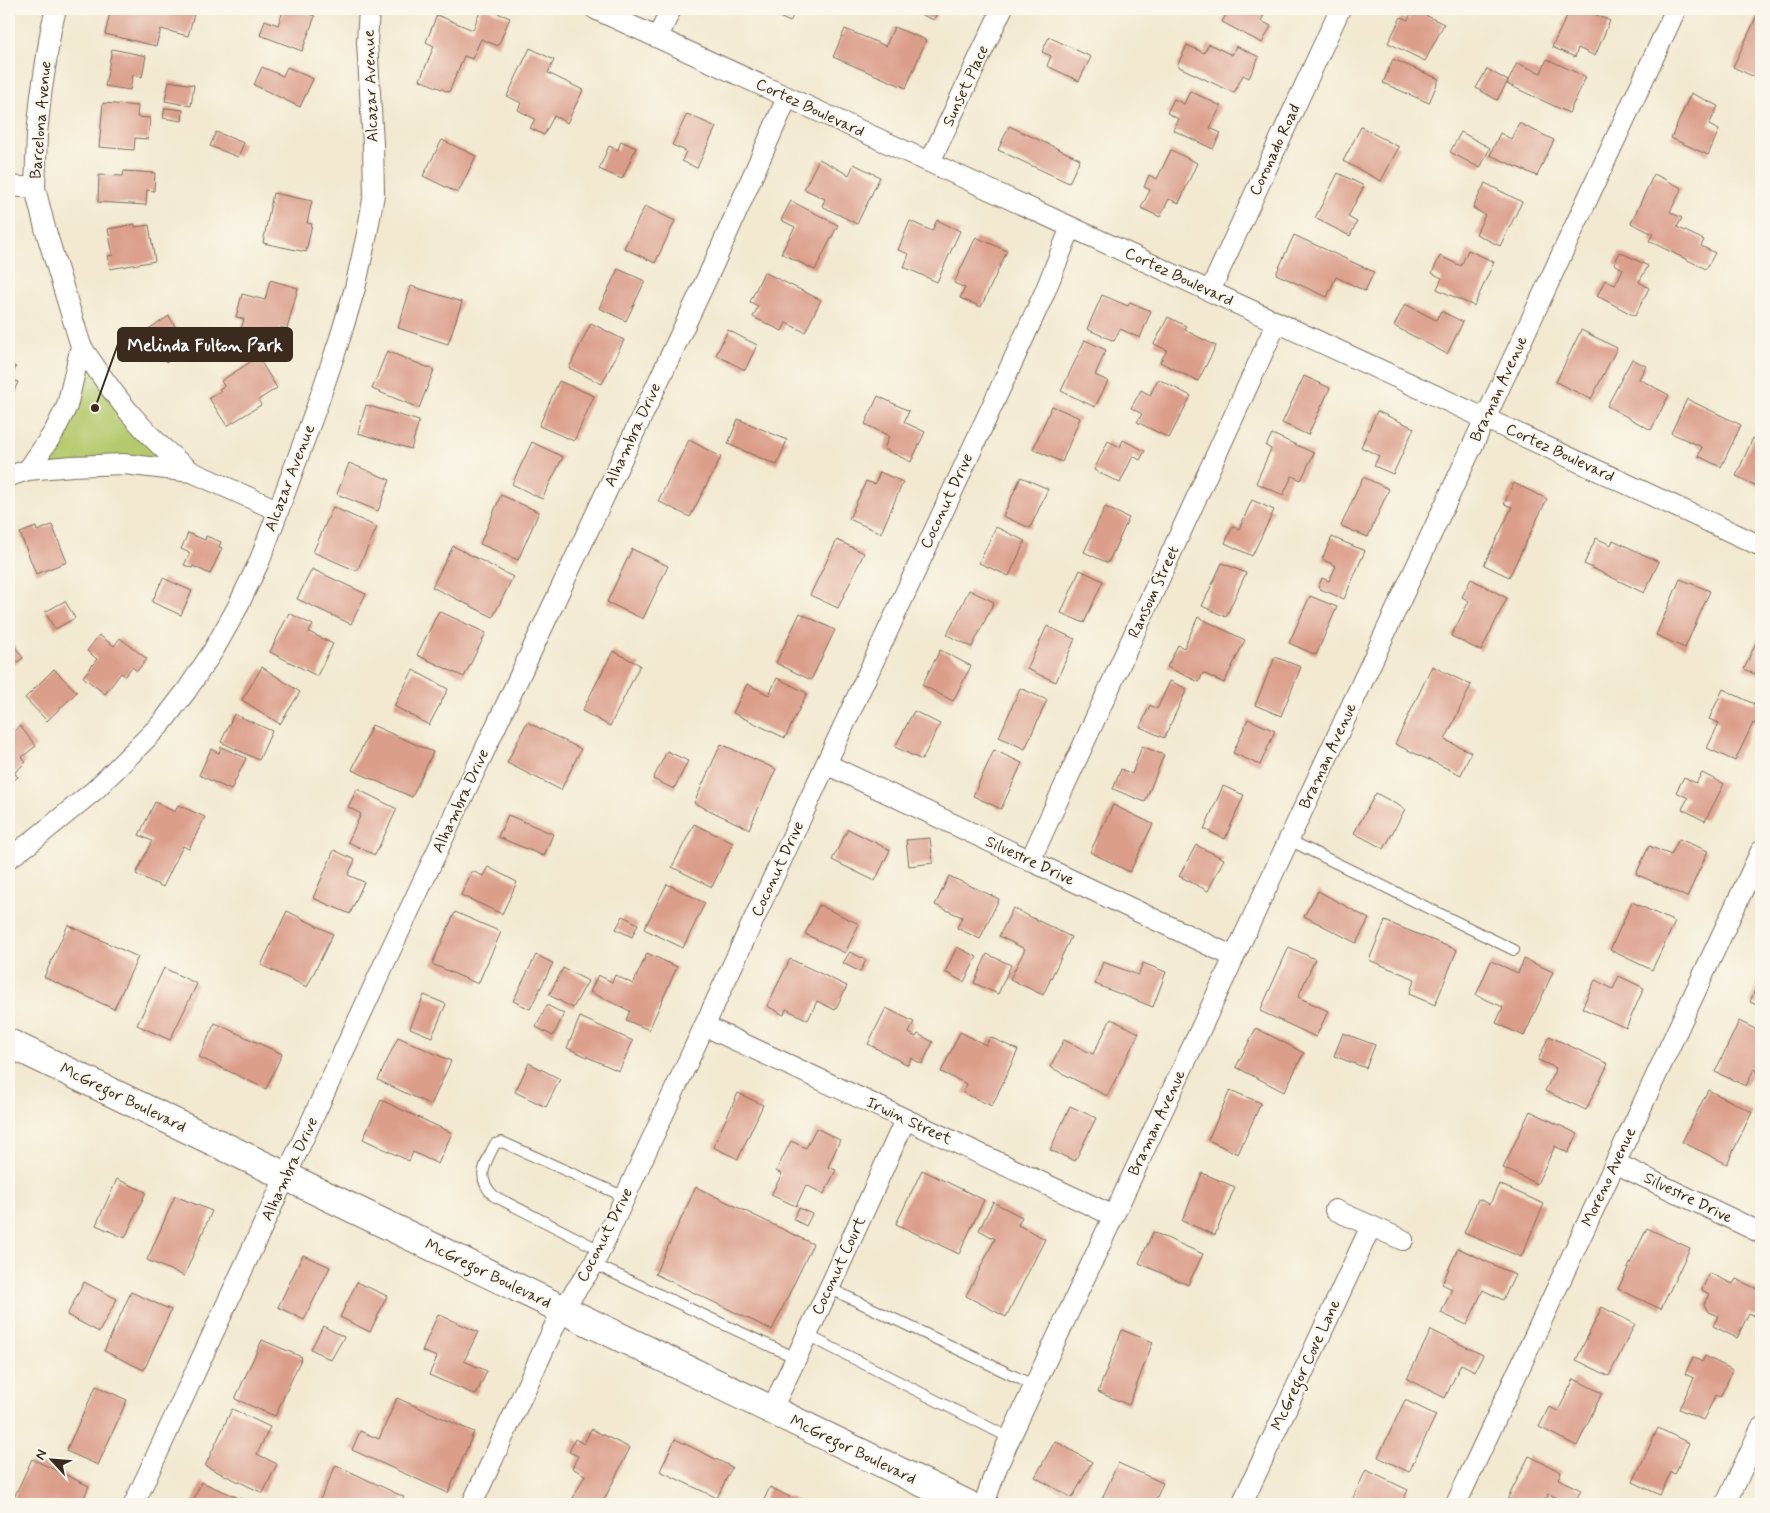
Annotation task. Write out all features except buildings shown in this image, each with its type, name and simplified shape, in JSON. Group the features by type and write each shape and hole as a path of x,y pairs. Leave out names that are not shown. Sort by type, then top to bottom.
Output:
{"main road":[{"name":"McGregor Boulevard","path":"9,1043 967,1504"}],"street":[{"name":"Barcelona Avenue","path":"56,9 41,95 35,188 45,228 81,346 127,410 176,460 192,472 277,510"},
{"name":"Alcazar Avenue","path":"9,858 95,790 161,724 213,651 236,610 260,560 340,338 355,288 367,234 374,194 367,42 369,9"},
{"name":"Cortez Boulevard","path":"595,9 1072,227 1761,546"},
{"path":"658,37 671,9"},
{"name":"Sunset Place","path":"930,162 1002,9"},
{"name":"Coronado Road","path":"1210,291 1340,9"},
{"name":"Braman Avenue","path":"984,1504 1010,1438 1676,9"},
{"name":"Alhambra Drive","path":"134,1504 392,947 715,261 787,98"},
{"path":"9,186 35,188"},
{"name":"Coconut Drive","path":"472,1504 562,1310 597,1257 625,1198 1044,294 1072,227"},
{"name":"Ransom Street","path":"1030,861 1278,322"},
{"path":"28,470 54,432 67,406 81,346"},
{"name":"Barcelona Avenue","path":"9,476 28,470 124,464 192,472"},
{"name":"Silvestre Drive","path":"826,764 1234,957"},
{"name":"Moreno Avenue","path":"1456,1504 1761,851"},
{"name":"Irwin Street","path":"705,1026 1114,1216"},
{"name":"Coconut Court","path":"771,1410 905,1120"},
{"name":"Silvestre Drive","path":"1615,1163 1761,1233"},
{"path":"1335,1210 1403,1240"},
{"name":"McGregor Cove Lane","path":"1242,1504 1371,1226"},
{"path":"1726,1504 1761,1428"}],"lane":[{"path":"1289,840 1514,950"},
{"path":"625,1198 502,1142 495,1144 485,1163 483,1182 486,1189 494,1196 597,1257 796,1358"},
{"path":"829,1288 1035,1386"},
{"path":"807,1335 1010,1438"}],"green space":[{"path":"81,346 175,460 28,470 54,432"}],"place":[{"name":"Melinda Fulton Park","path":"95,408"}]}
